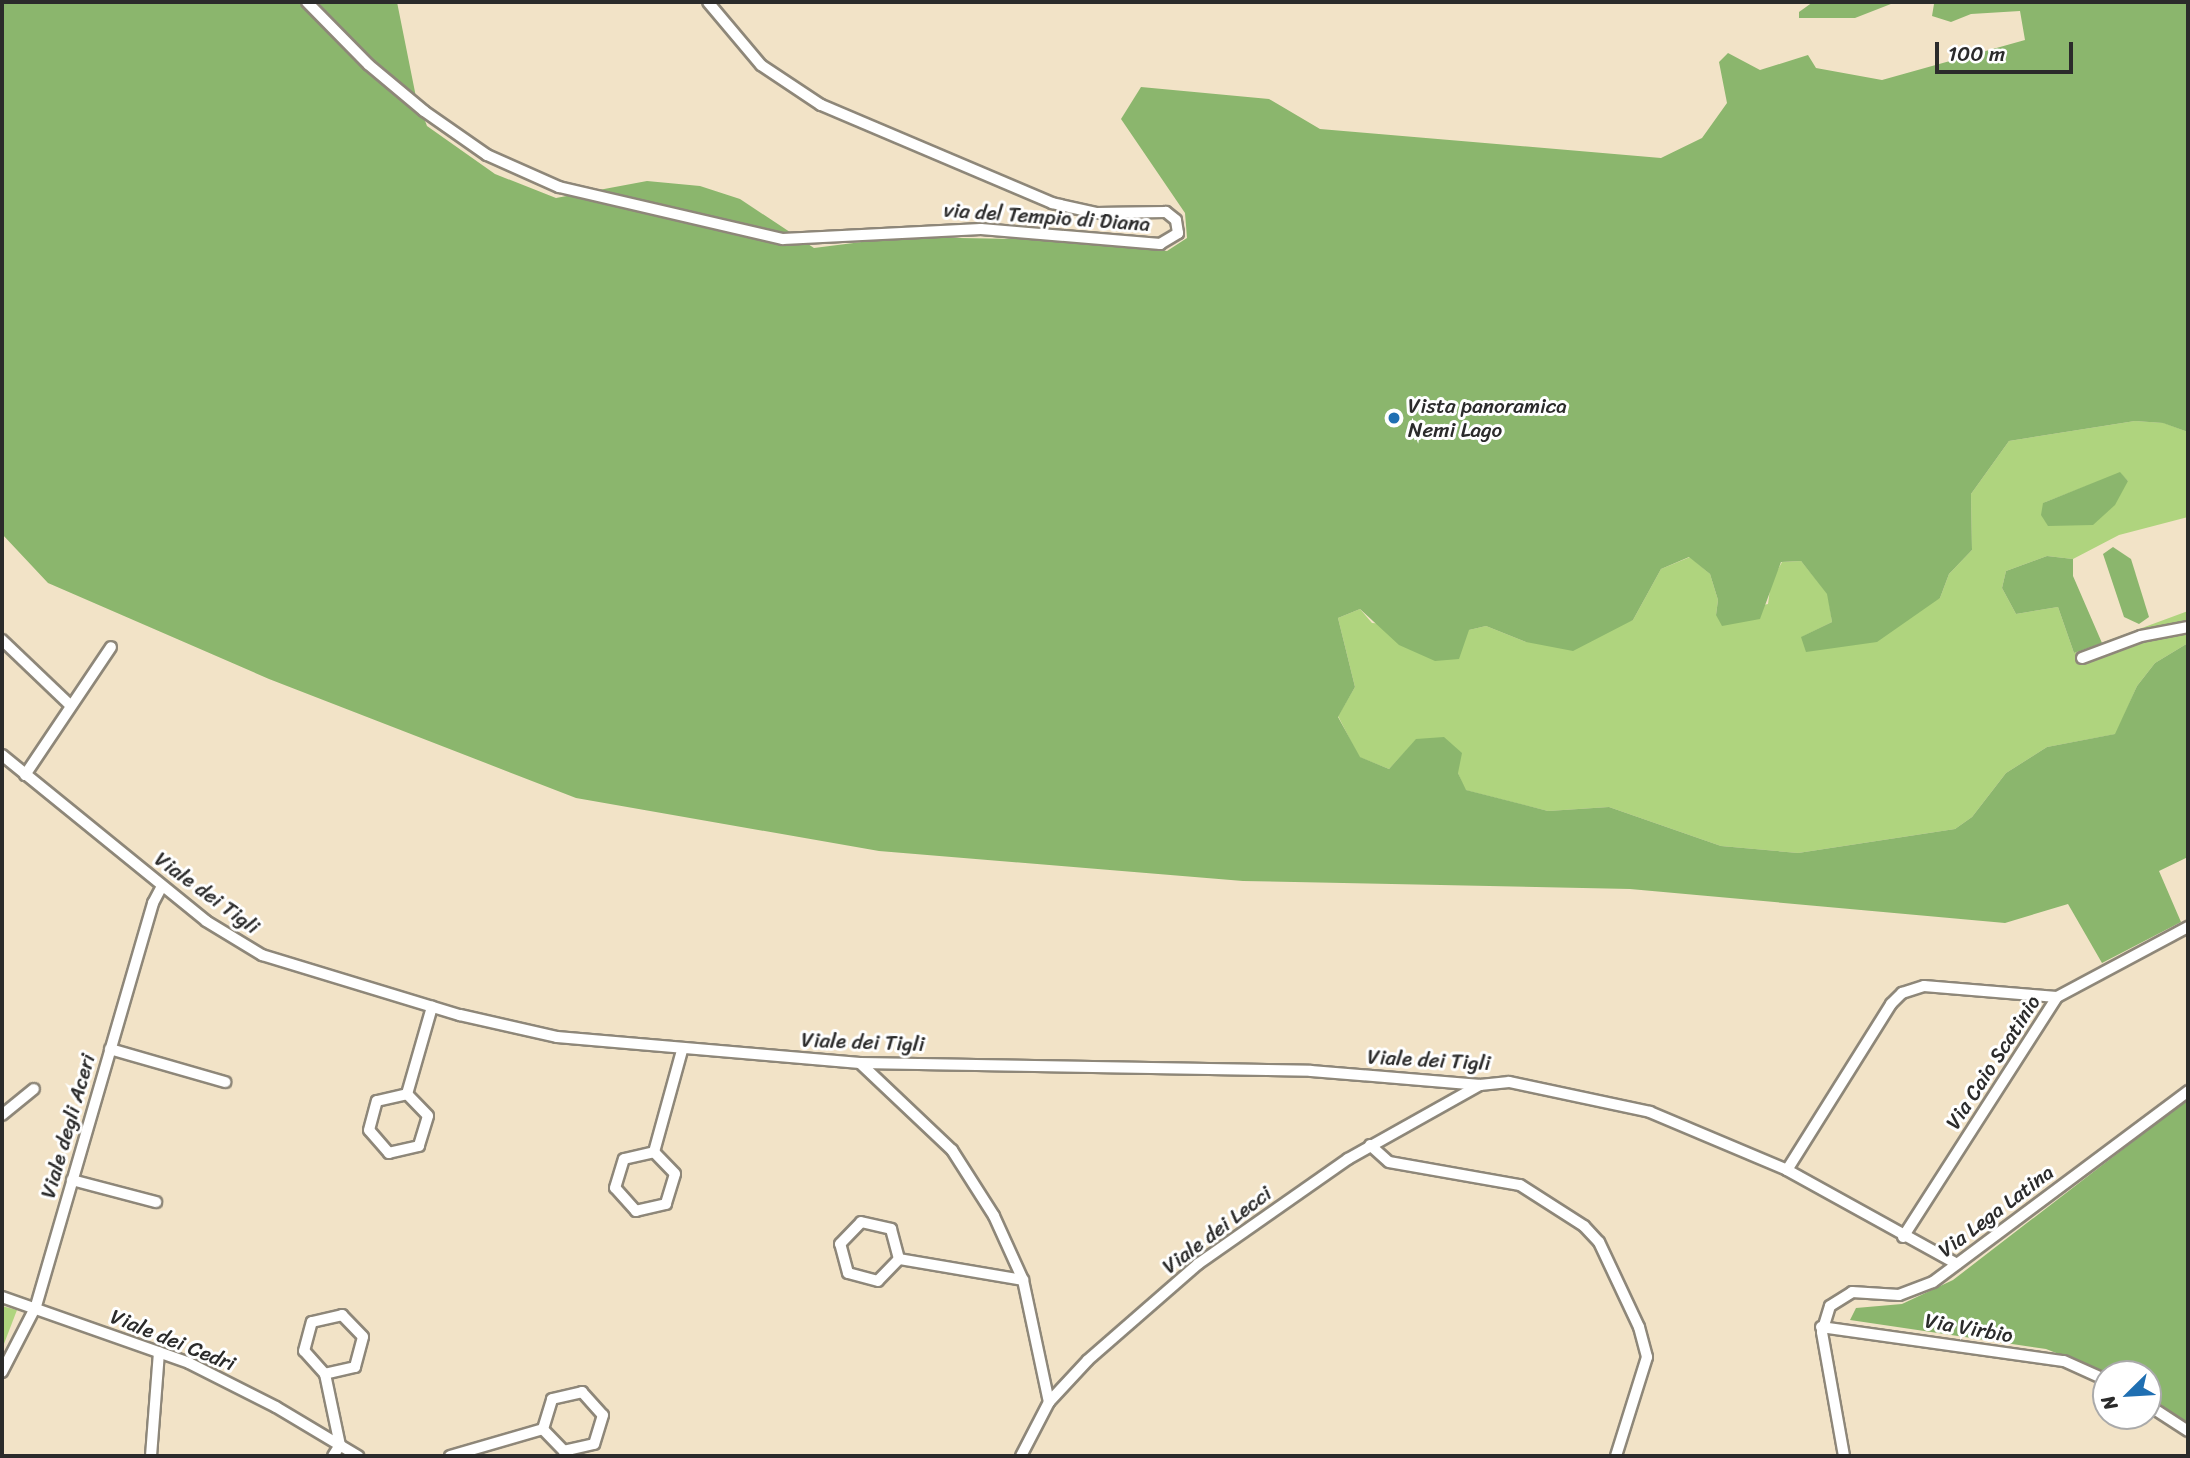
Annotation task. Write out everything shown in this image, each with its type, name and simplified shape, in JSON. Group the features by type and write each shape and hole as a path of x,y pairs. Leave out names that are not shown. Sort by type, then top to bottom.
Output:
{"street":[{"name":"via del Tempio di Diana","path":"307,2 389,83 468,143 513,168 570,190 783,239 916,229 995,229 1160,244 1178,233 1176,220 1169,213 1096,213 1052,203 829,109 761,65 708,2"},
{"path":"2082,659 2148,634 2188,627"},
{"path":"2,640 70,705"},
{"path":"25,775 111,647"},
{"name":"Viale dei Tigli","path":"2,755 206,921 262,955 432,1007 556,1037 682,1050 860,1063 1311,1071 1480,1085 1509,1082 1650,1112 1787,1170 1903,1237 1957,1264"},
{"name":"Viale degli Aceri","path":"2,1373 36,1306 110,1049 162,886"},
{"name":"Via Caio Scatinio","path":"1903,1237 2057,997 2188,927"},
{"path":"1787,1170 1891,1004 1902,993 1924,986 2057,997"},
{"path":"407,1094 432,1007"},
{"path":"110,1049 225,1082"},
{"path":"654,1152 682,1050"},
{"path":"860,1063 960,1160 1004,1234 1024,1280 1049,1402"},
{"name":"Viale dei Lecci","path":"1021,1456 1049,1402 1088,1360 1210,1255 1370,1145 1480,1085"},
{"path":"2,1115 34,1089"},
{"name":"Via Lega Latina","path":"1821,1327 1826,1311 1841,1297 1855,1292 1912,1292 1957,1264 2188,1091"},
{"path":"407,1094 428,1116 419,1146 390,1153 369,1130 377,1101 407,1094"},
{"path":"1370,1145 1389,1162 1520,1185 1574,1219 1599,1242 1639,1327 1647,1357 1616,1456"},
{"path":"654,1152 675,1174 666,1204 636,1211 615,1188 624,1159 654,1152"},
{"path":"72,1180 156,1202"},
{"path":"861,1222 891,1229 899,1259 878,1281 868,1279 848,1273 840,1244 861,1222"},
{"path":"899,1259 1024,1280"},
{"name":"Viale dei Cedri","path":"2,1297 36,1306 159,1352 276,1407 358,1456"},
{"path":"325,1374 355,1367 363,1337 342,1315 313,1322 304,1351 325,1374 340,1445 333,1456"},
{"path":"1821,1327 1844,1456"},
{"name":"Via Virbio","path":"1821,1327 2064,1361 2092,1374"},
{"path":"151,1456 159,1352"},
{"path":"582,1392 603,1415 594,1444 574,1449 564,1451 543,1429 552,1399 582,1392"},
{"path":"2162,1414 2188,1431"},
{"path":"450,1456 543,1429"}],"green space":[{"path":"2,2 397,2 416,97 427,126 495,174 556,198 647,181 700,186 740,199 814,248 901,237 1077,240 1167,251 1187,238 1185,213 1121,119 1141,87 1269,99 1320,129 1661,158 1702,138 1727,103 1719,62 1728,53 1760,70 1808,55 1816,68 1882,80 2025,40 2020,11 1971,14 1951,22 1932,16 1934,4 1941,2 2188,2 2188,432 2163,423 2135,421 2009,441 1971,494 1972,550 1949,574 1940,598 1877,642 1806,652 1801,637 1832,622 1827,594 1801,561 1781,562 1760,619 1722,626 1716,615 1718,600 1710,574 1689,557 1661,569 1633,620 1573,651 1526,642 1486,626 1469,630 1459,659 1435,661 1399,645 1360,609 1338,618 1355,687 1338,717 1360,757 1389,769 1416,739 1444,737 1462,753 1458,773 1466,790 1548,811 1609,807 1721,846 1798,853 1955,829 1972,817 2006,773 2047,747 2115,734 2137,686 2155,663 2188,643 2188,857 2159,871 2181,922 2102,963 2068,904 2005,923 1630,889 1243,881 879,851 576,798 269,679 48,583 2,534"},
{"path":"1813,2 1896,2 1855,18 1799,18 1799,12"},
{"path":"2135,421 2164,423 2188,432 2188,517 2119,535 2073,559 2047,556 2006,571 2002,588 2016,614 2058,607 2074,653 2188,611 2188,643 2155,663 2137,686 2116,734 2047,747 2006,773 1972,817 1955,829 1798,853 1721,846 1609,807 1548,811 1465,790 1458,773 1416,740 1389,769 1359,757 1338,716 1355,687 1338,618 1360,609 1372,623 1469,630 1486,626 1526,642 1633,620 1661,569 1690,557 1710,574 1718,600 1716,615 1768,604 1771,582 1782,562 1801,561 1828,594 1832,622 1802,637 1940,598 1949,574 1972,550 1971,494 2009,441","holes":["2120,473 2128,481 2043,503"]},
{"path":"2120,472 2128,481 2115,505 2093,525 2048,526 2041,515 2043,503"},
{"path":"2113,547 2131,559 2149,617 2139,624 2124,617 2103,554"},
{"path":"2047,556 2073,559 2073,576 2102,643 2074,653 2058,607 2016,614 2002,588 2006,571"},
{"path":"2188,1099 2188,1426 2162,1405 2162,1360 2092,1360 2092,1367 2046,1349 1850,1320 1856,1308 1902,1304 1953,1280"},
{"path":"2,1306 17,1310 2,1349"}],"place":[{"name":"Vista panoramica Nemi Lago","path":"1394,418"}]}
